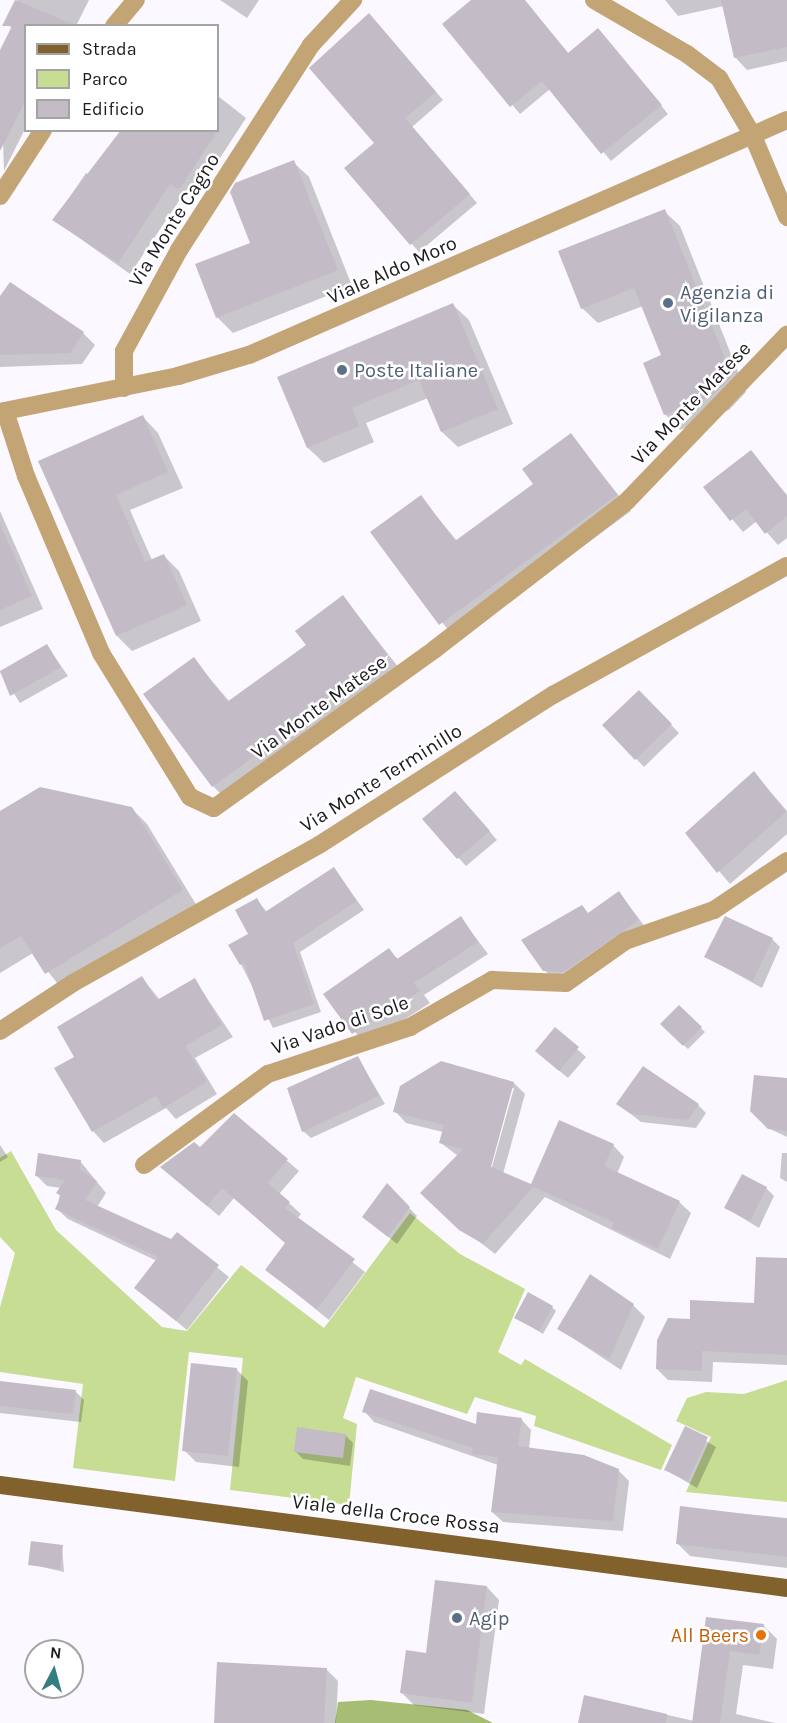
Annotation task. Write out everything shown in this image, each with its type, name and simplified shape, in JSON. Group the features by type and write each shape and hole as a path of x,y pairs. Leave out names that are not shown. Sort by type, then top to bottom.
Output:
{"main road":[{"name":"Viale della Croce Rossa","path":"0,1485 787,1588"}],"street":[{"path":"116,24 136,0"},
{"name":"Via Monte Cagno","path":"124,388 124,351 179,250 311,45 352,0"},
{"path":"594,0 709,69 733,97 753,136 787,217"},
{"name":"Viale Aldo Moro","path":"2,412 124,388 278,344 787,120"},
{"path":"0,196 42,132"},
{"name":"Via Monte Matese","path":"2,412 26,476 101,652 190,797 214,808 417,663 627,501 787,335"},
{"name":"Via Monte Terminillo","path":"0,1031 73,983 319,845 553,695 787,566"},
{"name":"Via Vado di Sole","path":"144,1165 268,1074 410,1027 492,980 566,983 625,940 714,910 787,861"}],"green space":[{"path":"11,1151 56,1230 162,1327 187,1331 241,1265 324,1328 410,1213 460,1254 525,1289 498,1352 521,1365 525,1359 672,1445 661,1470 534,1426 536,1416 475,1397 467,1414 356,1377 343,1418 357,1424 349,1505 230,1490 243,1358 189,1352 175,1481 73,1468 83,1384 0,1372 0,1307 15,1253 0,1237 0,1158"},
{"path":"787,1380 787,1502 686,1492 711,1437 676,1421 687,1398 706,1392 744,1394"},
{"path":"371,1700 467,1710 493,1723 335,1723 338,1702"}],"building":[{"path":"15,0 72,24 24,24 24,104 0,151 0,50 12,26 2,26"},
{"path":"471,0 525,0 568,53 598,28 662,105 601,154 542,81 510,107 442,24"},
{"path":"721,0 787,0 787,47 734,58"},
{"path":"369,13 436,92 405,118 470,194 410,245 344,168 374,143 309,68"},
{"path":"119,132 217,132 179,190 170,184 118,263 52,220"},
{"path":"294,160 338,270 216,318 195,264 250,243 230,192 235,183"},
{"path":"665,209 732,376 713,395 664,415 643,363 661,355 634,288 581,309 558,251"},
{"path":"10,282 84,332 70,353 0,355 0,296"},
{"path":"453,303 498,409 441,432 419,380 352,408 359,426 307,448 277,377"},
{"path":"143,415 168,472 116,495 145,562 164,554 187,605 116,636 38,461"},
{"path":"571,433 617,495 439,625 370,532 421,495 455,541 533,484 522,469"},
{"path":"751,450 787,496 787,516 765,534 746,509 730,521 703,487"},
{"path":"0,524 32,596 0,610"},
{"path":"343,595 389,657 212,787 143,694 194,657 227,702 306,645 295,631"},
{"path":"47,644 61,667 10,696 0,671"},
{"path":"639,690 672,724 635,760 602,725"},
{"path":"754,771 786,812 717,873 685,833"},
{"path":"40,787 132,807 183,890 45,974 21,936 0,948 0,811"},
{"path":"455,791 490,831 457,859 422,819"},
{"path":"334,867 357,901 293,943 314,1004 264,1021 244,963 240,965 228,945 248,934 235,910 257,898 265,912"},
{"path":"619,891 639,920 563,972 543,971 521,940 582,905 588,913"},
{"path":"461,916 478,942 414,983 420,991 352,1034 323,994 389,948 397,959"},
{"path":"725,916 773,938 753,981 704,957"},
{"path":"142,976 157,1000 195,978 222,1025 185,1046 207,1082 163,1108 156,1096 92,1132 54,1068 74,1057 57,1027"},
{"path":"679,1005 702,1027 683,1046 660,1024"},
{"path":"555,1027 579,1047 559,1071 535,1051"},
{"path":"358,1056 379,1096 302,1132 287,1088"},
{"path":"441,1061 514,1082 491,1167 531,1184 559,1120 614,1144 604,1166 680,1201 658,1249 612,1228 614,1222 533,1187 483,1244 459,1230 420,1193 463,1149 439,1143 444,1125 393,1112 400,1086"},
{"path":"643,1066 699,1104 688,1120 631,1114 616,1104"},
{"path":"754,1075 787,1078 787,1131 768,1129 750,1111"},
{"path":"234,1113 288,1159 268,1183 290,1202 285,1208 355,1259 317,1309 265,1270 285,1243 222,1188 207,1206 160,1167 194,1142 200,1147"},
{"path":"38,1153 81,1160 80,1169 97,1181 85,1200 171,1239 177,1232 219,1265 176,1321 134,1288 158,1257 55,1209 61,1196 56,1193 65,1180 35,1176"},
{"path":"742,1174 767,1187 750,1221 724,1208"},
{"path":"387,1183 410,1207 388,1237 362,1217"},
{"path":"756,1257 787,1258 787,1355 702,1351 702,1371 656,1369 657,1340 668,1318 690,1319 690,1300 754,1303"},
{"path":"590,1274 634,1304 609,1359 557,1329"},
{"path":"528,1292 553,1306 539,1331 514,1318"},
{"path":"191,1363 237,1368 228,1456 182,1451"},
{"path":"0,1381 76,1390 73,1414 0,1406"},
{"path":"370,1389 476,1424 477,1412 522,1418 518,1446 584,1455 619,1469 613,1521 491,1512 498,1457 472,1454 473,1448 362,1412"},
{"path":"685,1426 708,1437 688,1481 664,1470"},
{"path":"297,1427 346,1434 343,1458 294,1452"},
{"path":"680,1506 787,1519 787,1557 676,1544"},
{"path":"31,1541 63,1545 60,1569 28,1565"},
{"name":"Agip","path":"435,1580 487,1586 472,1703 400,1693 406,1650 426,1653"},
{"path":"706,1617 764,1624 759,1655 730,1651 720,1723 692,1723"},
{"path":"217,1662 327,1668 324,1723 214,1723"},
{"path":"584,1695 667,1714 666,1723 578,1723"}],"place":[{"name":"Agenzia di Vigilanza","path":"668,303"},
{"name":"Poste Italiane","path":"342,370"},
{"name":"Agip","path":"457,1618"},
{"name":"All Beers","path":"761,1635"}]}
